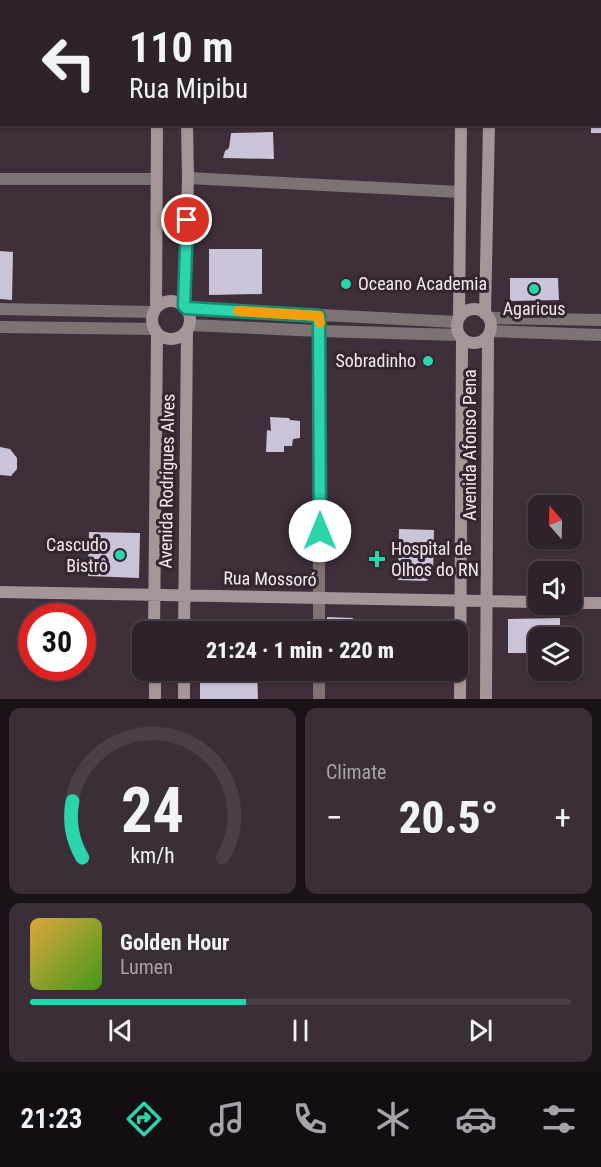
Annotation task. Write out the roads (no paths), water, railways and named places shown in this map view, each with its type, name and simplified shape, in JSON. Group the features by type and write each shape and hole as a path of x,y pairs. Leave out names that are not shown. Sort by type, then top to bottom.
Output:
{"main road":[{"path":"155,310 165,302 175,301 185,307 189,314 188,328 180,336 164,337 156,331 152,318 155,310 157,126"},
{"path":"185,307 187,126"},
{"name":"Avenida Afonso Pena","path":"460,699 461,126"},
{"path":"487,316 474,309 463,313 459,328 473,343 484,340 489,334 487,316 489,126"},
{"name":"Avenida Rodrigues Alves","path":"184,621 188,328"},
{"name":"Avenida Rodrigues Alves","path":"154,621 156,331"},
{"name":"Avenida Afonso Pena","path":"486,699 489,334"},
{"name":"Rua Mossoró","path":"0,592 528,602"},
{"path":"582,603 601,603"},
{"path":"154,681 155,699"},
{"path":"184,681 184,699"}],"street":[{"path":"0,179 156,178"},
{"path":"188,178 460,192"},
{"path":"185,307 459,328"},
{"path":"0,309 155,310"},
{"path":"319,316 319,621"},
{"path":"487,316 601,320"},
{"path":"0,327 156,331"},
{"path":"188,328 320,332 459,328"},
{"path":"489,334 601,336"},
{"path":"319,681 319,699"}],"place":[{"name":"Oceano Academia","path":"346,284"},
{"name":"Agaricus","path":"534,289"},
{"name":"Sobradinho","path":"428,361"},
{"name":"Cascudo Bistrô","path":"120,555"},
{"name":"Hospital de Olhos do RN","path":"377,559"}]}
